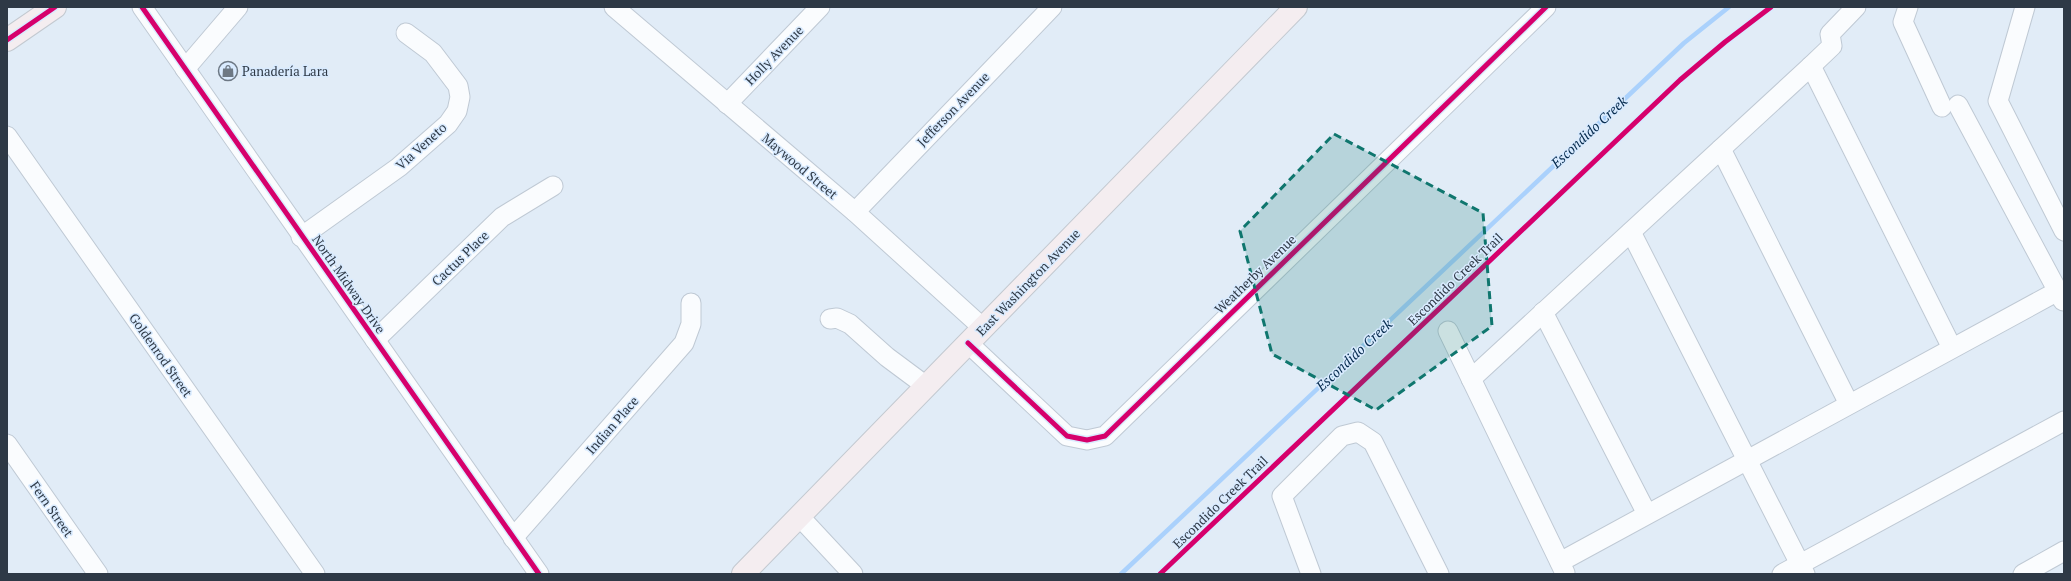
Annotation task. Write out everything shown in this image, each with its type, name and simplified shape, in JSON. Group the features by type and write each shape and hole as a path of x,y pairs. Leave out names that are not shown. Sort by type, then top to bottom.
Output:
{"main road":[{"path":"7,40 55,7"},
{"name":"East Washington Avenue","path":"743,574 1296,7"}],"street":[{"name":"North Midway Drive","path":"142,7 301,237 539,574"},
{"name":"Maywood Street","path":"614,7 855,212 975,335"},
{"name":"Holly Avenue","path":"727,104 820,7"},
{"name":"Jefferson Avenue","path":"855,212 1052,7"},
{"name":"Weatherby Avenue","path":"975,335 1067,436 1087,440 1105,436 1546,7"},
{"path":"1471,379 1832,46 1830,34 1856,7"},
{"path":"1448,331 1563,568 1647,514 1849,404 1952,348 2061,297 1903,22 1908,7"},
{"path":"2025,7 1998,101 2064,231"},
{"path":"185,69 227,11"},
{"name":"Via Veneto","path":"301,237 399,167 448,124 457,111 460,97 458,86 433,53 406,33"},
{"path":"1811,66 1952,348"},
{"name":"Goldenrod Street","path":"7,136 315,574"},
{"path":"1721,149 1849,404"},
{"name":"Cactus Place","path":"375,340 502,217 553,186"},
{"path":"1631,232 1746,461 1803,569"},
{"name":"Indian Place","path":"513,538 684,344 691,324 691,303"},
{"path":"1542,312 1647,514"},
{"path":"830,319 837,318 850,324 887,357 926,386"},
{"path":"1782,574 1803,569 2064,421"},
{"path":"1311,574 1282,496 1342,436 1358,432 1373,442 1439,574"},
{"name":"Fern Street","path":"7,444 98,574"},
{"path":"799,516 853,574"},
{"path":"2023,574 2064,551"}],"highlighted area":[{"path":"1334,134 1483,213 1492,326 1376,410 1272,354 1240,231"}],"waterway":[{"name":"Escondido Creek","path":"1121,574 1684,43 1729,7"}],"cycle path":[{"path":"7,40 55,7"},
{"path":"142,7 539,574"},
{"path":"968,343 1067,436 1087,440 1105,436 1546,7"},
{"name":"Escondido Creek Trail","path":"1160,574 1680,80 1725,42 1771,7"}],"place":[{"name":"Panadería Lara","path":"228,71"}]}
